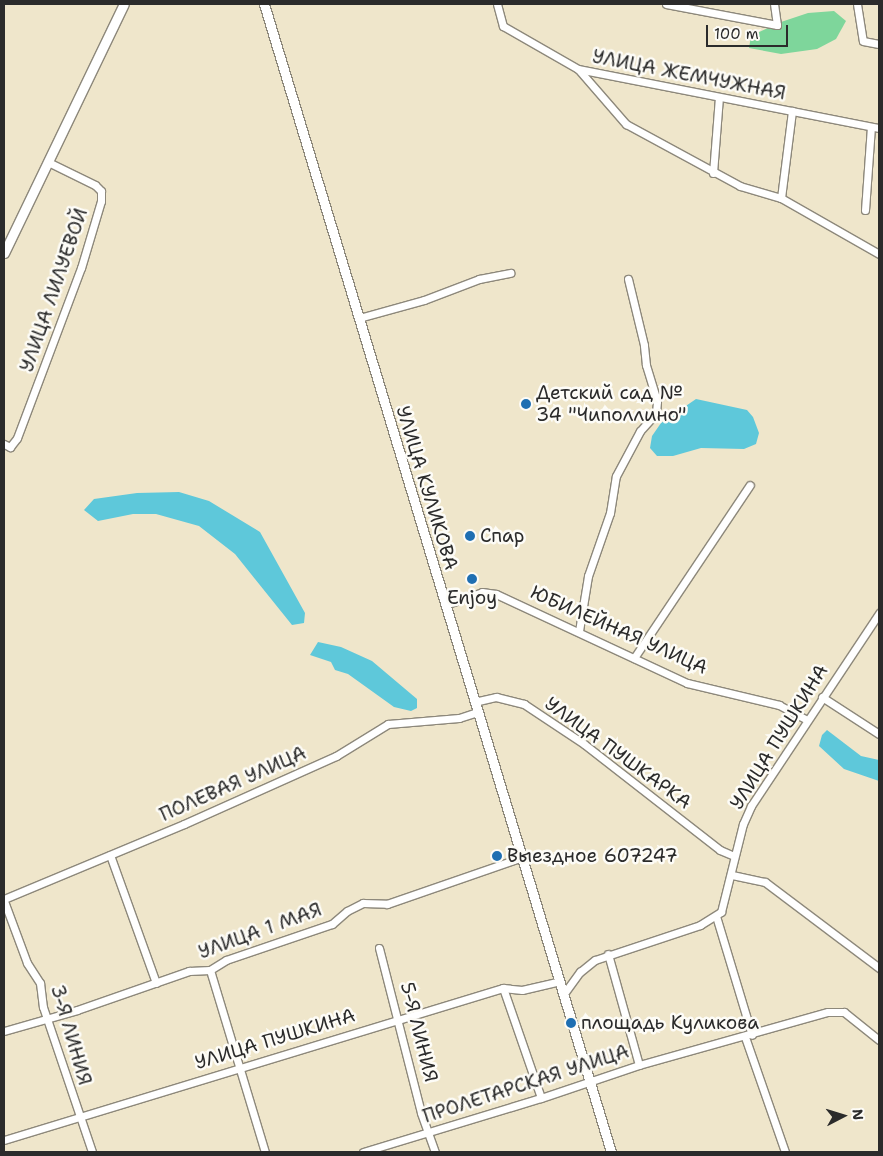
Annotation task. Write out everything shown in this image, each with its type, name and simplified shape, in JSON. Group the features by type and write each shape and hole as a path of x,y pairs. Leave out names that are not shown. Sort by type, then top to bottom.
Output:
{"main road":[{"path":"4,253 124,4"},
{"name":"УЛИЦА КУЛИКОВА","path":"264,4 477,712 523,858 558,982"},
{"path":"558,982 611,1152"}],"street":[{"name":"УЛИЦА ЖЕМЧУЖНАЯ","path":"497,4 503,26 578,69 875,128"},
{"path":"666,4 777,25 774,4"},
{"path":"857,4 863,41 879,44"},
{"path":"578,69 626,124 740,186 781,198 879,254"},
{"path":"713,172 719,97"},
{"path":"781,198 792,111"},
{"path":"865,210 875,128"},
{"name":"УЛИЦА ЛИЛУЕВОЙ","path":"4,444 10,447 17,438 81,268 102,201 101,192 95,185 48,162"},
{"path":"359,318 424,300 479,279 510,273"},
{"path":"579,631 588,576 610,513 616,476 635,438 656,414 657,401 646,366 644,345 628,279"},
{"path":"634,658 750,485"},
{"name":"ЮБИЛЕЙНАЯ УЛИЦА","path":"445,605 468,595 490,592 579,631 687,683 779,706 807,720"},
{"name":"УЛИЦА ПУШКИНА","path":"716,916 724,907 732,875 734,856 751,806 879,613"},
{"name":"УЛИЦА ПУШКАРКА","path":"474,702 496,697 524,704 584,744 720,850 734,856"},
{"path":"822,697 879,734"},
{"name":"ПОЛЕВАЯ УЛИЦА","path":"4,899 110,855 336,756 388,724 459,718 477,712"},
{"path":"110,855 156,983"},
{"name":"УЛИЦА 1 МАЯ","path":"4,1031 189,971 210,970 226,960 332,924 363,903 387,904 523,858"},
{"path":"732,875 765,882 879,968"},
{"name":"3-Я ЛИНИЯ","path":"4,899 27,963 40,983 46,1017 92,1152"},
{"path":"562,995 580,972 608,954 700,925 716,916 748,1036 785,1152"},
{"name":"5-Я ЛИНИЯ","path":"379,948 400,1018 427,1132 435,1152"},
{"path":"608,954 639,1065"},
{"path":"210,970 265,1152"},
{"name":"УЛИЦА ПУШКИНА","path":"4,1140 238,1067 503,988 522,990 558,982"},
{"path":"503,988 541,1098"},
{"name":"ПРОЛЕТАРСКАЯ УЛИЦА","path":"363,1152 541,1098 639,1065 748,1036 828,1012 844,1012 879,1040"}],"green space":[{"path":"834,11 846,21 836,39 817,49 781,54 749,48 751,36 778,23 808,13"}],"water":[{"path":"696,399 747,410 753,417 759,433 756,444 744,449 701,448 673,456 657,456 650,448 652,436 661,423"},
{"path":"179,492 209,501 260,532 305,613 304,623 292,625 235,554 199,526 156,514 133,514 98,521 84,510 94,499 137,493"},
{"path":"318,642 341,647 372,661 417,699 417,708 411,711 394,707 348,674 335,670 331,662 310,655"},
{"path":"827,730 861,756 879,760 879,781 844,769 819,746 822,735"}],"place":[{"name":"Детский сад № 34 \"Чиполлино\"","path":"526,404"},
{"name":"Спар","path":"470,536"},
{"name":"Enjoy","path":"472,579"},
{"name":"Выездное 607247","path":"497,856"},
{"name":"площадь Куликова","path":"571,1023"}]}
